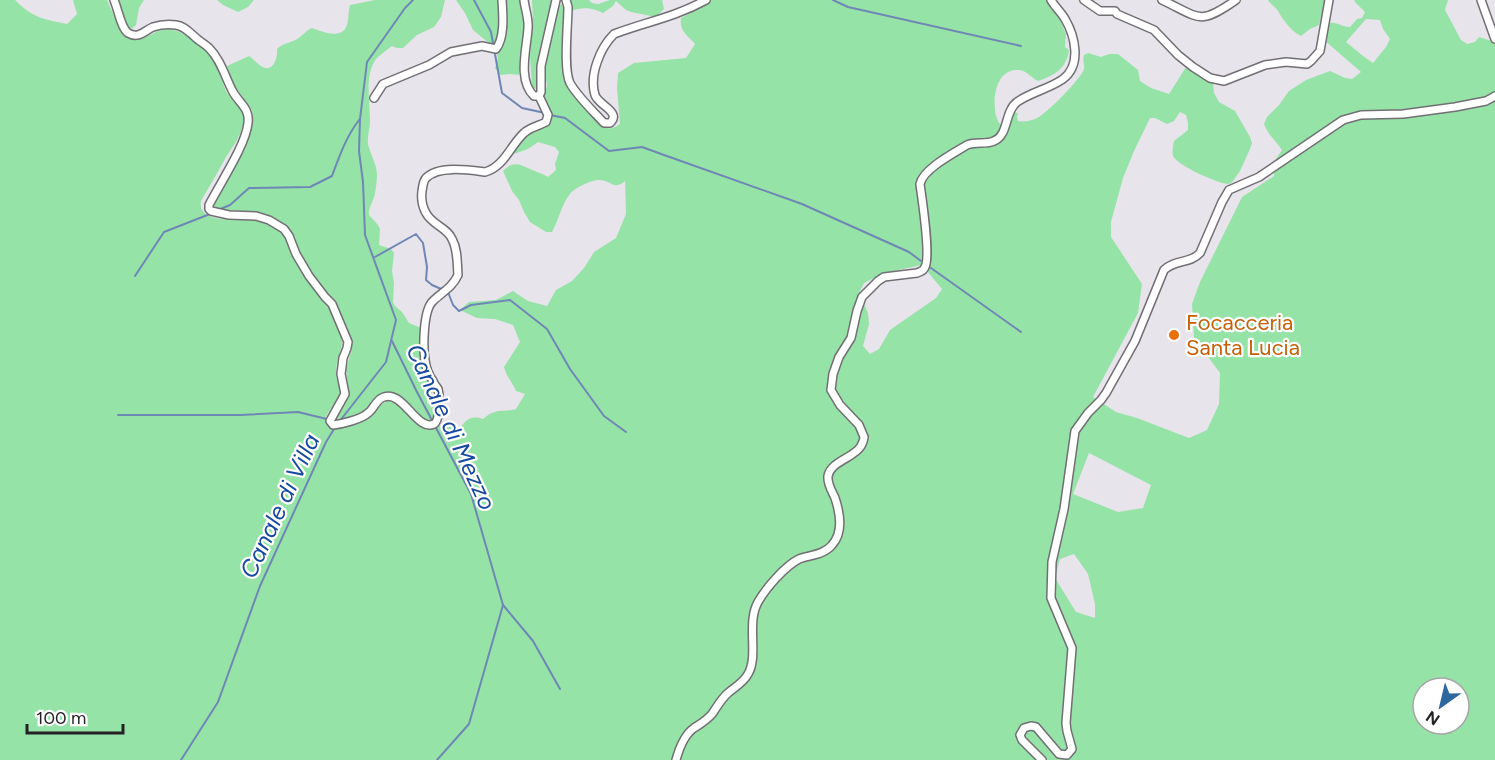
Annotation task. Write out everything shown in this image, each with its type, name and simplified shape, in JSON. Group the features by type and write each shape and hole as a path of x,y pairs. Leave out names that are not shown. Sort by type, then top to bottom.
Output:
{"street":[{"path":"114,0 123,27 131,35 143,34 152,28 176,25 186,29 208,47 219,61 234,94 246,109 248,125 243,140 209,208 211,211 230,215 256,216 269,220 284,229 309,276 332,304 348,342 341,374 345,394 331,423 339,424 363,417 384,396 390,396 409,408 421,422 431,425 438,420 439,397 438,389 428,372 425,358 425,330 430,304 446,292 458,275 457,252 452,239 426,213 421,200 423,183 428,176 446,170 485,172 490,170 497,166 525,132 546,122 548,115 539,96 541,66 556,0"},
{"path":"374,98 383,84 429,65 451,52 482,46 496,49 501,42 502,0"},
{"path":"524,0 528,26 524,49 525,71 530,92 534,96 539,96"},
{"path":"566,0 568,8 567,68 570,82 604,123 610,123 614,120 614,116 595,95 594,79 600,55 607,41 614,34 672,16 706,0"},
{"path":"676,760 692,729 705,721 726,694 748,674 752,658 753,617 760,599 788,566 800,559 828,550 839,535 840,515 828,476 836,465 862,445 864,437 859,424 840,405 831,390 833,374 838,357 851,338 856,311 862,297 884,277 917,273 926,266 926,231 920,180 925,173 967,145 974,142 997,140 1002,136 1012,107 1030,95 1063,80 1073,66 1075,54 1072,34 1051,0"},
{"path":"1083,0 1100,10 1115,11 1117,14 1154,30 1178,55 1210,78 1224,81 1275,63 1307,64 1311,62 1320,51 1329,0"},
{"path":"1162,0 1193,16 1203,17 1216,14 1236,0"},
{"path":"1481,0 1495,39"},
{"path":"1042,760 1022,740 1020,735 1024,728 1036,727 1059,754 1067,755 1072,749 1066,723 1072,648 1051,598 1052,562 1068,489 1075,431 1106,393 1135,340 1164,270 1172,264 1192,259 1200,253 1229,190 1259,177 1343,120 1361,115 1403,114 1455,107 1486,101 1495,96"}],"green space":[{"path":"0,0 15,0 27,11 39,17 67,24 77,14 73,0 107,0 117,23 130,39 142,39 167,29 180,32 205,50 215,61 225,89 241,110 244,119 238,137 201,201 201,208 207,215 215,218 258,221 276,228 290,245 303,275 332,312 340,330 342,342 336,372 340,394 328,413 325,420 327,424 335,428 353,423 391,400 424,427 439,426 448,420 453,421 458,430 471,418 483,419 496,412 516,409 525,394 516,391 504,367 520,342 513,325 495,319 477,318 460,310 469,302 496,300 513,291 528,301 547,306 556,290 572,281 594,252 616,238 626,214 625,181 615,185 596,180 575,189 570,194 552,232 546,232 530,222 503,171 516,164 548,177 556,170 555,164 559,152 555,147 538,142 514,154 516,147 524,138 548,123 542,99 547,86 544,66 558,6 562,4 563,8 565,77 599,123 609,128 620,124 618,73 634,63 686,58 695,44 682,30 681,18 708,0 1047,0 1058,15 1066,34 1065,47 1069,50 1066,62 1049,77 1038,81 1024,71 1018,70 1011,71 1001,78 996,90 995,103 995,113 999,123 1003,125 1014,112 1018,113 1018,121 1025,121 1037,118 1048,110 1081,74 1084,69 1084,55 1088,53 1101,57 1118,54 1138,70 1140,81 1151,88 1169,94 1186,67 1213,83 1214,93 1219,102 1235,111 1252,143 1233,181 1229,184 1224,183 1190,169 1173,156 1174,141 1188,130 1186,115 1180,112 1174,121 1167,124 1150,118 1123,178 1111,222 1111,237 1142,284 1138,313 1093,397 1116,412 1189,438 1207,430 1219,404 1220,373 1194,338 1192,304 1200,282 1242,197 1274,176 1273,163 1282,150 1264,124 1267,117 1289,91 1306,80 1330,71 1352,79 1361,72 1324,40 1326,24 1333,23 1350,27 1357,19 1362,18 1365,12 1355,0 1448,0 1445,10 1461,40 1467,44 1475,42 1479,37 1495,42 1495,760 0,760","holes":["1366,19 1380,20 1390,39 1373,63 1346,42","922,265 942,289 936,298 890,330 879,349 870,354 863,346 869,324 868,313 859,293 864,283 884,273","1089,453 1151,485 1143,508 1118,512 1073,494","1074,554 1088,574 1095,604 1095,618 1076,612 1055,578 1060,559"]},
{"path":"118,0 144,0 139,8 136,25 129,31 125,24"},
{"path":"217,0 254,0 248,7 238,12"},
{"path":"375,0 445,0 441,17 434,27 417,35 403,48 392,46 377,58 369,80 368,144 377,175 369,215 380,229 379,245 391,249 394,253 393,302 409,323 421,328 422,368 433,392 427,396 427,403 436,406 435,418 426,422 410,405 387,392 378,395 363,414 336,422 334,420 349,395 346,370 352,348 338,307 308,268 290,229 267,215 214,207 245,147 253,122 251,108 233,83 227,66 249,56 265,68 272,67 277,57 277,49 280,47 297,39 312,28 337,34 345,30 350,5"},
{"path":"456,0 521,0 525,31 519,75 500,75 495,68 498,58 495,48 473,30"},
{"path":"532,0 552,0 541,45 536,89 532,88 530,56"},
{"path":"568,0 589,0 598,4 610,0 662,0 664,9 656,17 626,10 616,1 603,13 587,8 571,11"},
{"path":"1268,0 1325,0 1319,25 1301,36 1294,32"}],"waterway":[{"name":"Canale di Villa","path":"339,422 386,362 396,320 365,235 359,151 360,119 367,62 413,0"},
{"path":"474,0 491,32 502,93 522,108 545,113"},
{"path":"833,0 848,7 1021,46"},
{"path":"550,115 565,118 609,151 642,147 802,204 909,252 921,261"},
{"path":"218,210 230,205 249,188 310,187 332,176 340,154 359,120"},
{"path":"135,276 164,232 210,214"},
{"path":"375,257 416,234 423,243 427,267 426,280 448,292 453,305 459,311 471,305 510,300 547,329 570,369 604,416 626,432"},
{"path":"931,268 1021,332"},
{"name":"Canale di Mezzo","path":"392,341 471,494 503,605 469,724 437,760"},
{"path":"118,415 240,415 298,412 339,422"},
{"name":"Canale di Villa","path":"181,760 218,702 260,586 326,442 336,426"},
{"name":"Canale di Villa","path":"503,605 533,641 560,689"}],"place":[{"name":"Focacceria Santa Lucia","path":"1174,335"}]}
